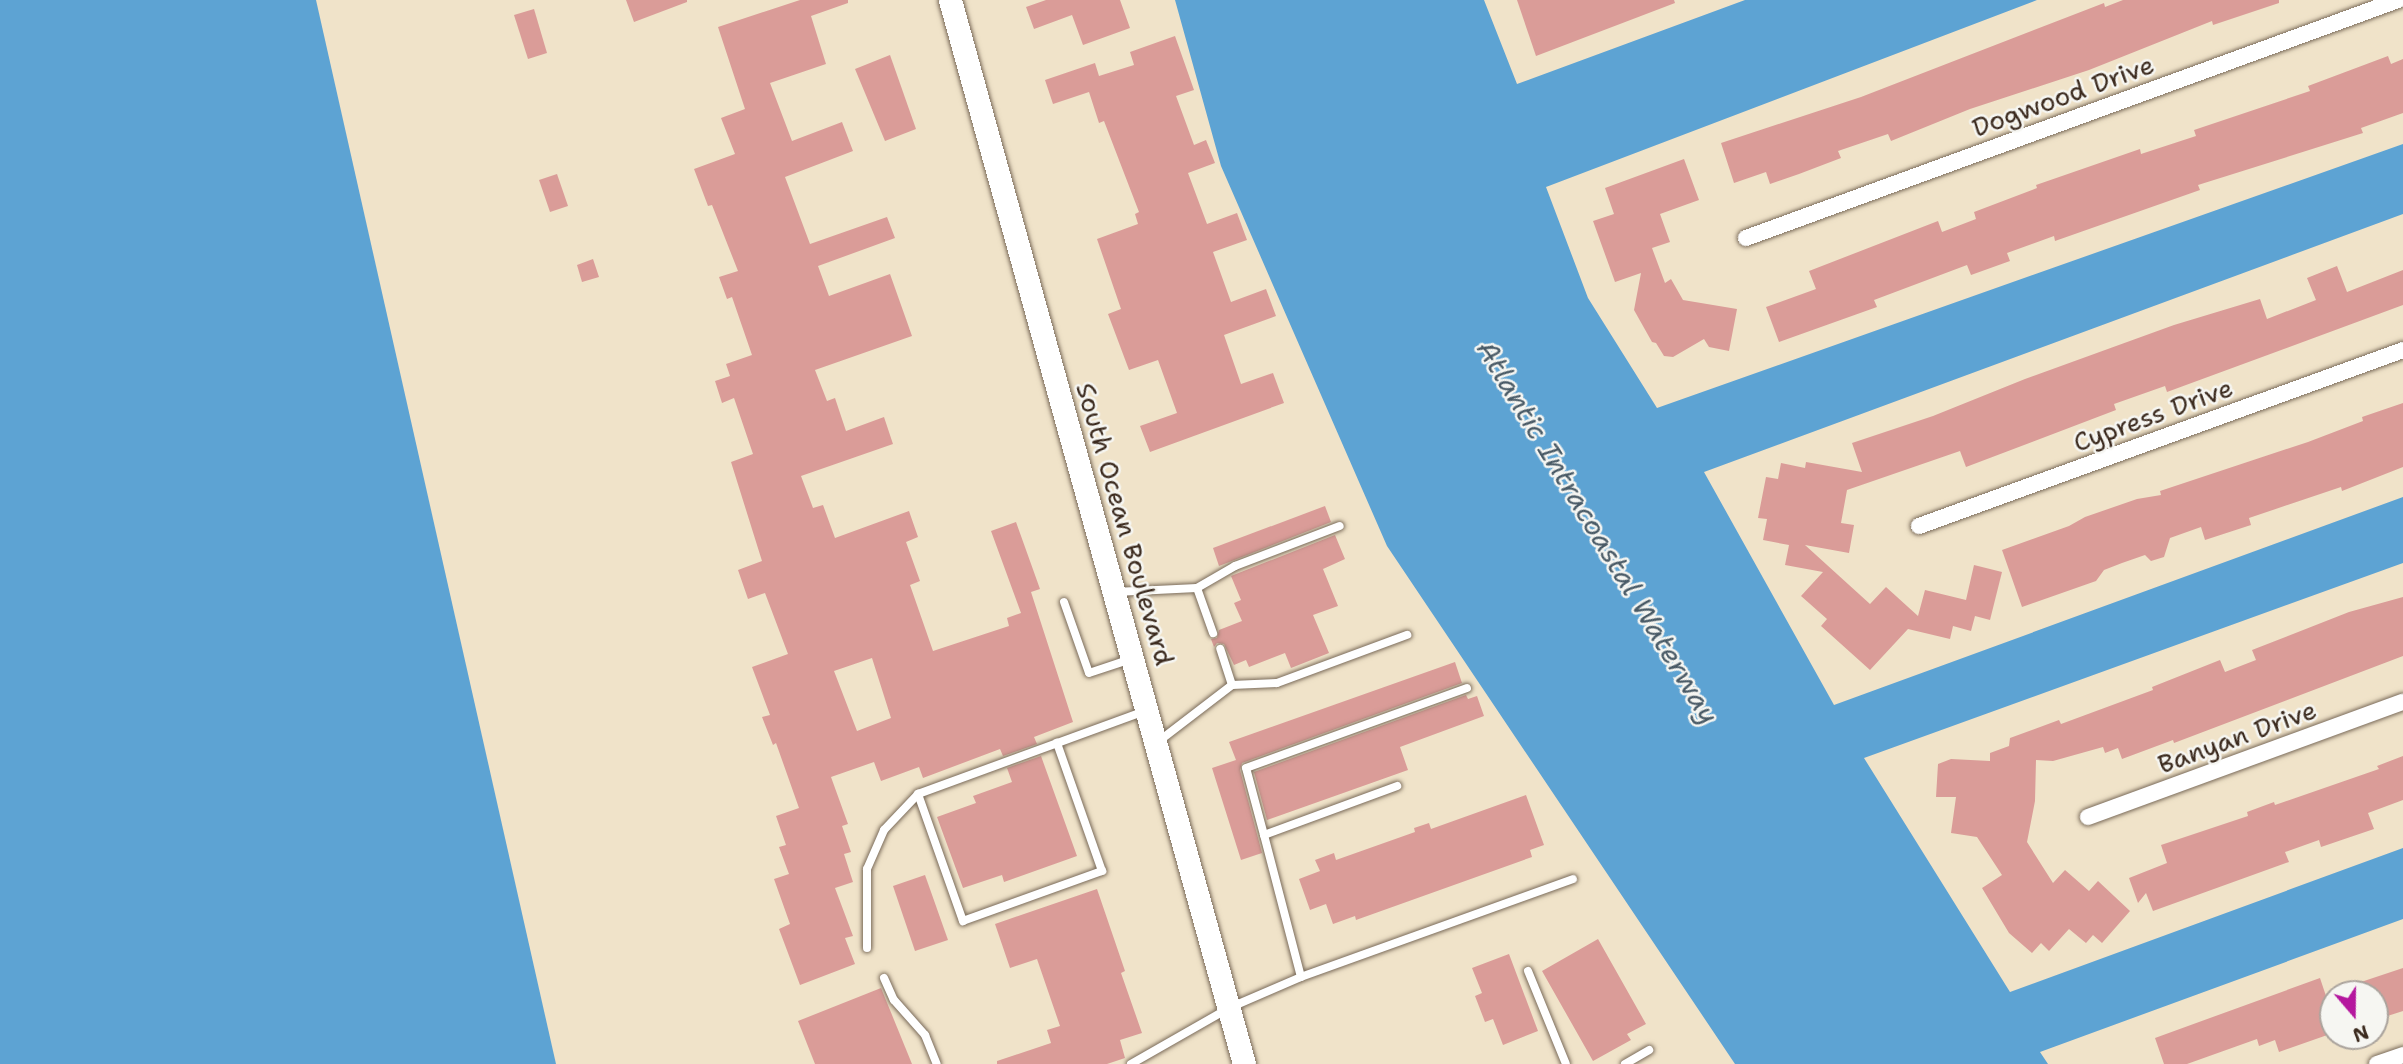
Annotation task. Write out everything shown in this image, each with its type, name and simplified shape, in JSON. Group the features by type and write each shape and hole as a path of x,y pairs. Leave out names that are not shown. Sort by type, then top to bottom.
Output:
{"main road":[{"name":"South Ocean Boulevard","path":"950,0 1134,658 1244,1064"}],"street":[{"name":"Dogwood Drive","path":"1745,238 2398,0"},
{"name":"Cypress Drive","path":"1919,526 2403,350"},
{"name":"Banyan Drive","path":"2088,817 2403,702"},
{"path":"2377,1064 2403,1055"}],"lane":[{"path":"1115,592 1197,587 1235,566 1340,526"},
{"path":"1197,587 1213,633"},
{"path":"1064,602 1089,673 1134,658"},
{"path":"1157,743 1232,685 1277,683 1407,635"},
{"path":"1220,649 1232,685"},
{"path":"1301,977 1246,768 1467,688"},
{"path":"867,948 867,869 884,830 918,794 1148,710"},
{"path":"918,794 963,921 1102,871 1057,743"},
{"path":"1264,835 1397,786"},
{"path":"1130,1064 1229,1008 1301,977 1573,879"},
{"path":"1528,971 1564,1063 1575,1064"},
{"path":"884,978 894,1000 925,1035 937,1064"},
{"path":"1625,1064 1649,1050"}],"water":[{"path":"0,0 316,0 556,1064 0,1064"},
{"name":"Atlantic Intracoastal Waterway","path":"1175,0 1484,0 1517,84 1745,0 2037,0 1546,187 1588,298 1657,408 2403,144 2403,214 1704,472 1834,705 2403,497 2403,563 1864,758 2010,992 2403,848 2403,919 2040,1052 2048,1064 1735,1064 1387,546 1221,166"}],"building":[{"path":"626,0 687,0 687,2 634,22"},
{"path":"800,0 848,0 848,3 811,16 826,64 770,83 792,141 842,122 853,151 785,177 810,244 887,217 895,238 818,266 829,296 890,274 912,336 815,370 827,401 835,398 846,431 884,417 893,444 801,476 813,508 823,505 835,538 909,511 918,537 906,542 920,581 910,585 933,651 1009,626 1007,618 1021,613 991,531 1016,522 1040,589 1031,592 1073,722 1034,737 1037,744 1003,756 1000,749 923,778 919,767 881,781 874,762 831,777 848,824 842,826 851,852 844,854 853,882 835,888 853,936 845,938 855,964 800,985 779,929 790,924 774,879 789,874 779,847 786,845 776,816 799,808 776,743 773,745 762,717 770,715 752,667 788,654 765,593 748,599 738,570 762,561 731,462 753,454 734,398 722,403 715,381 730,376 726,364 752,355 732,297 727,299 719,277 738,271 712,205 708,206 694,169 735,154 721,118 745,109 718,27","holes":["872,658 891,718 857,731 834,671"]},
{"path":"1046,0 1120,0 1130,28 1083,45 1072,15 1034,29 1026,7"},
{"path":"1517,0 1674,0 1675,3 1536,56"},
{"path":"2123,0 2279,0 2279,3 2213,25 2212,21 2089,70 1970,109 1891,141 1888,134 1838,151 1841,158 1770,184 1766,172 1734,183 1721,143 1861,97 2104,3 2105,7"},
{"path":"534,9 547,53 528,59 514,15"},
{"path":"1175,36 1194,90 1176,96 1194,145 1206,140 1215,163 1188,173 1207,224 1237,213 1247,240 1213,252 1231,302 1266,289 1276,316 1224,335 1241,384 1273,373 1284,403 1150,452 1140,426 1177,413 1158,360 1129,370 1108,314 1121,309 1097,239 1138,224 1135,214 1139,212 1104,121 1099,123 1089,92 1053,104 1045,80 1095,63 1099,76 1134,65 1130,52"},
{"path":"890,55 916,129 885,141 855,69"},
{"path":"2388,56 2391,64 2403,59 2403,113 2361,128 2363,133 2198,185 2200,190 2055,241 2054,236 2007,253 2010,261 1971,275 1967,265 1874,300 1877,307 1779,342 1766,307 1816,289 1809,271 1938,221 1942,232 1976,219 1974,212 2037,188 2036,185 2140,149 2141,154 2196,136 2194,130 2310,91 2308,86"},
{"path":"1684,159 1699,200 1660,214 1670,242 1652,248 1665,283 1671,279 1683,300 1737,309 1729,351 1709,347 1704,339 1673,357 1664,356 1656,343 1652,342 1634,310 1641,273 1615,282 1593,221 1614,214 1605,188"},
{"path":"557,174 568,206 550,212 539,180"},
{"path":"593,259 599,277 582,282 577,265"},
{"path":"2337,266 2347,292 2403,270 2403,305 2167,392 2165,386 2114,404 2116,410 1966,467 1960,451 1847,490 1841,523 1854,525 1849,553 1805,545 1870,604 1886,587 1918,616 1925,590 1966,600 1974,565 2002,572 1990,620 1975,616 1971,631 1953,626 1950,639 1908,629 1870,670 1821,626 1827,619 1801,596 1823,572 1785,565 1789,545 1763,540 1767,519 1758,518 1766,477 1778,479 1781,463 1805,468 1806,462 1862,472 1852,443 1933,416 2025,379 2174,325 2260,299 2267,319 2316,300 2307,278"},
{"path":"2403,403 2403,467 2342,491 2341,487 2249,518 2251,525 2205,540 2201,527 2170,538 2164,557 2151,561 2145,555 2122,563 2104,570 2096,581 2022,607 2002,550 2069,526 2085,517 2137,499 2161,495 2160,491 2308,442 2363,421 2362,417"},
{"path":"1325,506 1331,522 1219,566 1213,548"},
{"path":"1335,535 1345,559 1323,569 1338,606 1313,615 1329,653 1291,668 1285,653 1249,667 1246,660 1234,665 1224,644 1217,643 1214,647 1211,639 1217,638 1219,630 1242,621 1234,603 1241,600 1231,576"},
{"path":"2403,597 2403,656 2174,743 2173,740 2122,759 2118,748 2105,753 2103,747 2053,761 2036,760 2035,801 2027,842 2053,883 2065,870 2089,891 2098,881 2130,911 2102,943 2093,935 2086,943 2069,929 2049,951 2041,943 2032,953 2009,933 1982,888 2002,875 1977,837 1951,833 1956,797 1936,797 1938,764 1951,759 1990,761 1990,753 2009,746 2010,738 2059,720 2061,724 2153,690 2152,687 2220,660 2225,672 2256,660 2252,650 2349,612"},
{"path":"1455,662 1462,683 1242,763 1240,770 1262,853 1241,860 1212,768 1236,760 1229,742"},
{"path":"1466,695 1468,699 1477,696 1484,716 1400,747 1408,770 1267,820 1254,772"},
{"path":"1041,756 1077,856 1004,882 1002,875 963,888 937,817 976,803 973,796 1012,782 1007,768"},
{"path":"2403,756 2403,800 2368,813 2374,829 2321,847 2319,840 2285,852 2289,862 2153,911 2146,893 2138,903 2129,878 2167,863 2161,845 2248,816 2247,812 2274,802 2275,805 2379,769 2377,766"},
{"path":"1526,795 1544,845 1530,850 1532,857 1356,920 1355,916 1333,924 1326,904 1310,910 1299,879 1320,871 1315,860 1334,853 1336,860 1415,832 1414,828 1429,823 1431,829"},
{"path":"925,875 948,940 915,951 893,886"},
{"path":"1097,889 1125,971 1121,973 1142,1033 1120,1040 1125,1058 1107,1064 997,1064 997,1061 1051,1043 1047,1030 1060,1026 1037,959 1010,968 995,924"},
{"path":"1598,939 1646,1024 1627,1034 1631,1040 1593,1061 1542,971"},
{"path":"1509,954 1538,1031 1503,1045 1493,1019 1485,1022 1475,996 1482,993 1472,968"},
{"path":"2403,968 2403,1011 2389,1016 2389,980 2367,980"},
{"path":"2320,978 2319,1038 2279,1052 2275,1040 2259,1046 2257,1039 2187,1064 2164,1064 2155,1038"},
{"path":"881,988 912,1064 815,1064 798,1021"}]}
